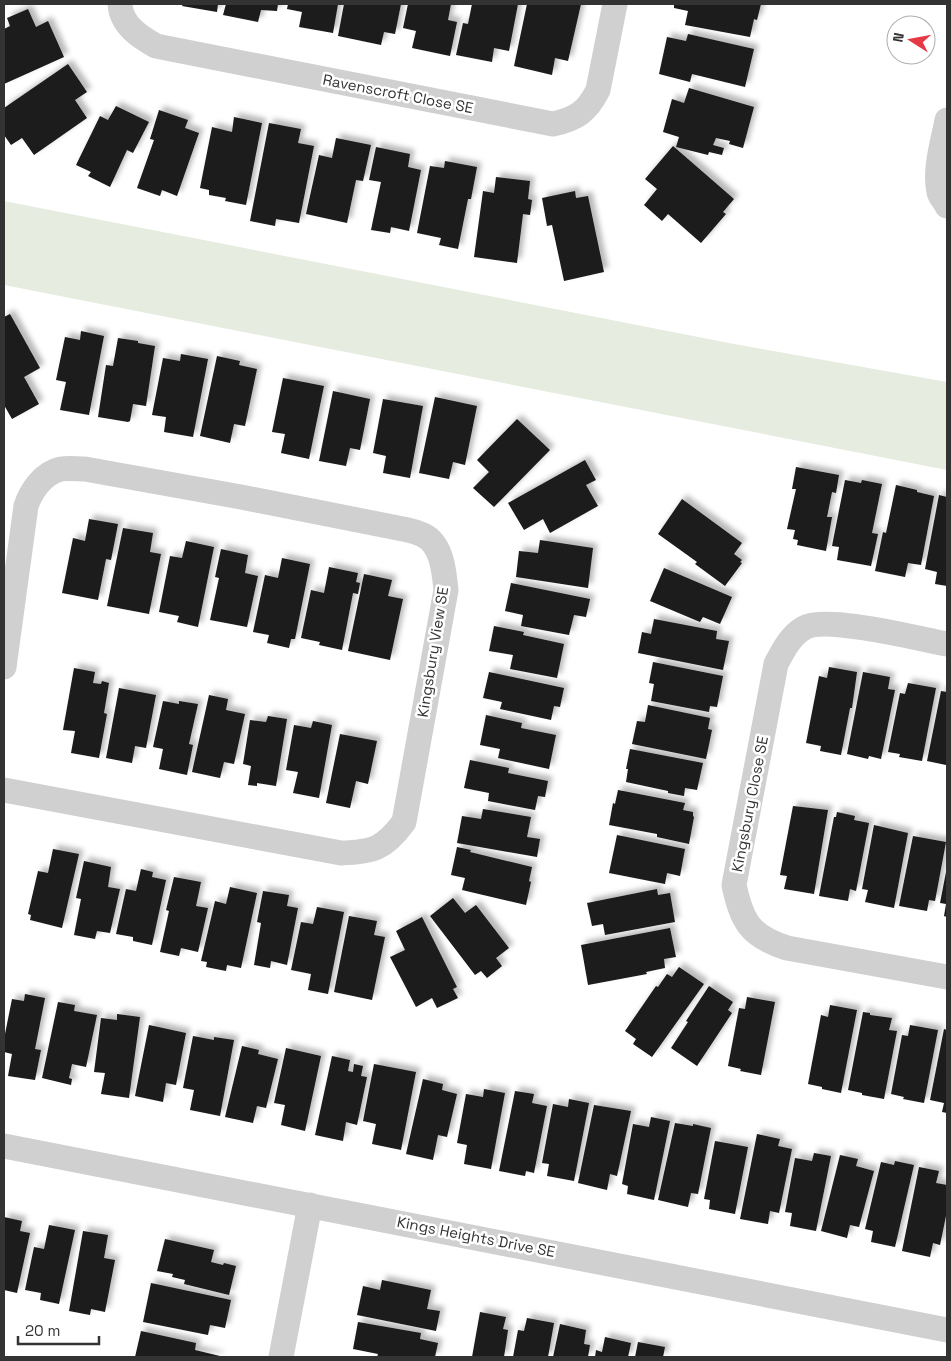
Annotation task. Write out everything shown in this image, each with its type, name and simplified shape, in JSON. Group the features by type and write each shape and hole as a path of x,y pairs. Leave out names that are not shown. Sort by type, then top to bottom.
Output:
{"street":[{"name":"Ravenscroft Close SE","path":"120,4 126,23 139,37 156,46 553,124 571,120 583,112 598,90 615,4"},
{"path":"947,120 938,179 939,193 947,206"},
{"name":"Kingsbury View SE","path":"4,667 26,506 30,492 44,478 59,469 85,469 408,530 425,536 437,549 444,568 446,590 404,822 394,836 379,847 364,853 341,853 4,790"},
{"name":"Kingsbury Close SE","path":"947,644 851,626 823,624 804,628 786,645 776,664 734,885 739,908 748,926 769,942 787,948 947,977"},
{"name":"Kings Heights Drive SE","path":"4,1146 947,1330"},
{"path":"280,1357 310,1205"}],"shaded area":[{"path":"4,201 734,344 947,382 947,470 4,285"}],"building":[{"path":"183,4 218,4 217,12 182,6"},
{"path":"226,4 278,4 277,11 261,10 258,22 223,15"},
{"path":"288,4 338,4 333,33 299,27 302,12 287,9"},
{"path":"344,4 401,4 395,34 384,32 381,45 338,36"},
{"path":"408,4 451,4 448,20 457,22 450,56 412,48 416,31 403,28"},
{"path":"472,4 518,4 509,51 494,48 492,62 456,55 463,23 468,24"},
{"path":"527,4 581,4 568,61 555,58 552,75 514,66"},
{"path":"674,4 761,4 757,20 754,19 750,37 685,25 688,11 674,8"},
{"path":"28,9 36,27 48,21 64,57 4,84 4,29 10,26 7,18"},
{"path":"688,34 754,49 745,87 692,74 690,82 659,74 667,37 686,41"},
{"path":"68,64 87,92 75,100 87,118 34,155 22,138 11,145 4,135 4,108"},
{"path":"689,88 754,107 743,148 729,144 730,141 716,138 713,145 724,148 722,155 709,152 708,155 676,147 679,137 663,132 672,99 684,103"},
{"path":"116,106 149,122 133,153 127,150 110,187 88,176 91,172 76,165 100,116 108,120"},
{"path":"159,110 188,120 185,128 199,133 177,196 162,190 160,196 137,188 154,140 150,139"},
{"path":"234,117 262,123 246,205 225,201 226,198 209,195 209,190 200,188 212,127 232,132"},
{"path":"269,123 301,129 298,143 314,146 299,223 276,219 275,226 250,221"},
{"path":"336,138 371,145 363,181 356,180 347,223 306,214 319,155 332,158"},
{"path":"673,146 734,199 723,212 726,214 701,243 668,214 662,221 644,205 657,189 645,179"},
{"path":"376,147 410,154 408,167 421,170 409,231 391,227 390,233 371,230 381,182 369,180"},
{"path":"445,161 477,167 471,199 468,199 458,249 439,245 441,238 417,233 430,166 444,168"},
{"path":"496,177 530,181 528,199 532,200 530,215 523,214 517,263 474,257 483,191 494,193"},
{"path":"575,191 576,198 588,196 604,272 564,281 552,225 547,226 542,198"},
{"path":"10,314 40,368 24,377 39,404 12,419 4,405 4,317"},
{"path":"81,331 104,336 89,415 60,410 66,382 56,380 65,337 80,340"},
{"path":"118,338 155,346 146,406 133,404 130,421 128,422 98,417 106,365 113,366"},
{"path":"181,354 208,359 193,437 164,432 166,417 152,415 163,358 180,361"},
{"path":"217,356 240,361 239,365 257,369 245,426 234,424 230,443 200,436"},
{"path":"283,378 324,386 309,459 281,453 285,434 272,432"},
{"path":"333,391 370,399 360,450 350,448 346,466 319,461"},
{"path":"435,397 477,406 465,465 453,462 449,479 419,473"},
{"path":"383,399 423,406 410,478 383,473 386,456 373,453"},
{"path":"517,419 550,450 494,507 473,488 489,472 477,460"},
{"path":"585,460 596,480 586,485 598,506 550,533 543,519 524,530 508,503"},
{"path":"796,467 839,475 836,493 832,492 827,517 832,517 826,551 797,545 798,540 793,539 795,530 787,529 796,489 792,489"},
{"path":"845,480 861,483 862,480 882,484 872,533 878,534 871,566 837,560 839,547 832,546"},
{"path":"896,485 934,496 921,565 908,563 905,577 875,571 883,532 886,533"},
{"path":"939,495 947,497 947,586 935,584 937,572 925,569"},
{"path":"682,499 742,543 734,554 742,560 740,562 742,563 725,586 695,564 697,562 658,534"},
{"path":"89,519 118,524 111,560 106,559 98,600 62,593 73,538 85,541"},
{"path":"123,528 153,533 150,552 161,554 149,614 107,606"},
{"path":"540,540 593,548 588,588 516,577 519,551 538,553"},
{"path":"186,541 214,547 198,627 177,622 179,616 159,612 170,556 182,558"},
{"path":"221,549 248,555 245,573 258,576 247,627 210,620 219,578 215,577"},
{"path":"282,558 310,564 295,639 291,639 289,648 267,643 269,635 253,632 265,575 278,578"},
{"path":"329,567 358,573 356,582 360,583 358,594 353,593 342,650 319,645 320,642 301,638 311,590 324,593"},
{"path":"664,568 732,597 720,624 703,617 700,622 650,601"},
{"path":"364,574 392,580 388,596 403,599 390,660 348,651"},
{"path":"511,583 590,599 586,617 574,615 569,635 521,626 523,615 505,611"},
{"path":"654,619 717,631 716,639 729,641 723,670 638,653 642,632 651,634"},
{"path":"494,626 524,632 523,635 564,644 557,678 510,669 513,655 489,651"},
{"path":"653,662 723,676 717,707 710,706 709,712 651,701 654,684 649,683"},
{"path":"829,667 857,672 852,708 850,708 841,755 820,751 821,746 806,743 819,676 827,678"},
{"path":"74,668 95,672 93,683 101,684 102,681 109,683 104,713 107,714 99,758 71,753 75,731 63,730"},
{"path":"489,672 564,688 560,707 554,706 551,720 500,709 502,702 483,698"},
{"path":"863,672 890,677 888,689 895,690 881,759 869,756 868,759 847,754"},
{"path":"908,683 936,688 922,761 899,757 900,754 888,752 900,693 905,694"},
{"path":"119,688 156,695 146,748 135,746 132,763 106,758"},
{"path":"941,691 947,692 946,765 927,761"},
{"path":"209,695 228,699 226,710 245,714 234,764 224,762 220,778 192,772"},
{"path":"163,701 179,704 179,701 198,704 189,744 193,745 187,775 159,769 163,749 153,747"},
{"path":"648,705 710,718 708,729 712,730 706,759 632,744 637,721 645,722"},
{"path":"486,715 522,723 521,728 556,735 549,769 498,758 500,749 480,745"},
{"path":"268,716 287,719 276,786 257,783 257,786 248,785 251,766 243,764 250,720 266,722"},
{"path":"313,721 332,725 319,798 293,793 298,772 286,770 294,725 311,728"},
{"path":"340,734 377,741 368,784 356,781 350,808 326,803"},
{"path":"630,749 703,763 697,790 685,788 684,796 626,782 628,769 626,769"},
{"path":"470,760 509,768 508,773 548,781 545,797 538,796 535,810 488,801 489,793 464,788"},
{"path":"618,790 685,803 683,810 693,812 694,817 689,844 657,837 657,834 609,825 613,803 615,804"},
{"path":"793,806 828,810 814,894 784,889 787,876 780,875"},
{"path":"483,809 531,817 527,837 540,839 537,857 457,843 462,816 481,819"},
{"path":"837,812 855,816 854,820 869,823 856,891 850,889 848,901 819,896 834,817 836,817"},
{"path":"874,825 908,833 894,908 865,902 868,890 862,889"},
{"path":"617,835 685,849 680,876 667,873 665,884 609,873"},
{"path":"913,836 946,842 935,901 929,900 927,911 899,906"},
{"path":"457,847 532,867 526,905 462,890 465,878 451,875"},
{"path":"53,849 79,854 62,928 30,920 31,915 28,914 38,871 48,873"},
{"path":"84,861 111,867 108,887 120,889 110,933 97,931 95,939 74,935 81,899 76,898"},
{"path":"141,869 153,872 152,877 166,880 152,945 133,941 133,937 116,934 126,889 136,891"},
{"path":"946,872 947,917 944,916 946,904 940,903"},
{"path":"174,877 201,882 196,906 208,908 198,952 181,948 179,956 160,952 169,911 166,910"},
{"path":"230,887 257,893 241,968 227,965 226,971 206,967 207,962 201,961 215,901 226,904"},
{"path":"657,889 658,895 670,893 675,922 605,935 603,924 592,926 587,903"},
{"path":"263,891 289,895 287,906 298,908 287,965 271,961 270,968 254,965 261,923 257,922"},
{"path":"453,898 465,913 476,905 509,948 496,958 502,966 487,978 481,971 475,975 430,916"},
{"path":"317,907 344,912 328,994 308,990 311,974 291,970 301,922 313,924"},
{"path":"349,916 377,921 374,935 385,937 372,1000 334,992"},
{"path":"422,917 457,987 453,989 458,998 437,1008 432,998 416,1007 390,957 405,950 396,931"},
{"path":"670,928 676,957 664,959 665,968 646,972 647,974 588,985 581,945"},
{"path":"679,967 704,984 652,1057 633,1044 636,1039 625,1031 656,986 658,987 667,974 672,977"},
{"path":"709,986 733,1002 728,1010 732,1013 697,1066 671,1048"},
{"path":"25,994 45,998 35,1049 41,1050 35,1080 8,1076 12,1054 4,1052 4,1039 12,999 24,1001"},
{"path":"747,997 775,1002 761,1075 740,1071 741,1069 728,1066 739,1008 745,1009"},
{"path":"58,1002 75,1005 74,1011 97,1015 86,1067 72,1064 69,1078 72,1079 71,1085 42,1078"},
{"path":"830,1005 857,1010 841,1093 808,1084 821,1015 828,1017"},
{"path":"863,1012 870,1013 870,1015 892,1018 889,1030 897,1031 884,1099 848,1090"},
{"path":"117,1014 140,1017 129,1098 101,1094 105,1073 94,1072 101,1018 117,1020"},
{"path":"149,1025 186,1033 176,1085 166,1083 163,1102 135,1096"},
{"path":"910,1025 938,1030 924,1103 903,1099 904,1097 891,1094 902,1035 908,1036"},
{"path":"944,1029 947,1030 947,1113 942,1112 944,1103 930,1100"},
{"path":"193,1036 214,1040 214,1037 234,1040 220,1116 190,1110 194,1090 183,1088"},
{"path":"242,1046 259,1050 258,1054 278,1059 266,1108 257,1106 253,1123 225,1117"},
{"path":"286,1048 321,1056 305,1131 281,1125 285,1105 274,1103"},
{"path":"332,1056 350,1060 348,1071 353,1072 354,1064 363,1066 361,1076 367,1077 357,1125 346,1122 343,1141 315,1135"},
{"path":"374,1064 416,1072 401,1150 372,1144 376,1124 363,1121"},
{"path":"423,1079 443,1084 442,1090 457,1094 447,1137 438,1135 433,1160 406,1154"},
{"path":"484,1089 505,1093 491,1169 464,1164 467,1145 457,1143 466,1094 483,1097"},
{"path":"515,1091 534,1094 532,1103 547,1106 534,1173 526,1171 525,1176 499,1171"},
{"path":"569,1099 589,1103 574,1181 547,1176 549,1164 542,1163 553,1104 568,1107"},
{"path":"594,1105 631,1111 617,1176 610,1174 607,1190 578,1183"},
{"path":"651,1117 670,1121 654,1200 627,1194 628,1186 622,1184 633,1124 649,1127"},
{"path":"675,1123 711,1128 698,1194 691,1193 688,1207 658,1200"},
{"path":"757,1134 780,1139 778,1146 792,1149 779,1213 770,1211 768,1224 740,1219"},
{"path":"715,1141 748,1147 735,1214 709,1209 710,1200 704,1199"},
{"path":"814,1153 831,1156 816,1231 790,1226 792,1213 785,1212 795,1158 812,1161"},
{"path":"840,1155 858,1159 856,1166 874,1171 859,1227 850,1225 847,1238 821,1231"},
{"path":"895,1161 914,1165 895,1247 871,1242 873,1231 865,1229 881,1162 894,1165"},
{"path":"919,1167 939,1171 936,1183 947,1185 947,1211 940,1245 933,1243 930,1257 902,1251"},
{"path":"4,1217 22,1221 20,1231 30,1233 17,1293 4,1290"},
{"path":"49,1225 75,1230 59,1304 40,1300 41,1293 25,1290 34,1247 44,1249"},
{"path":"83,1231 108,1235 104,1258 115,1260 105,1312 91,1309 90,1315 69,1311"},
{"path":"165,1239 214,1250 211,1262 236,1266 229,1295 184,1284 185,1280 172,1277 173,1274 157,1271"},
{"path":"382,1280 431,1290 427,1309 440,1311 436,1331 357,1315 363,1286 380,1290"},
{"path":"151,1283 231,1300 225,1328 210,1325 208,1335 143,1322"},
{"path":"480,1312 506,1317 503,1329 508,1330 504,1357 472,1357"},
{"path":"527,1318 554,1323 548,1357 513,1357 518,1330 524,1331"},
{"path":"358,1322 421,1333 420,1339 438,1343 435,1357 377,1357 378,1354 353,1349"},
{"path":"560,1324 586,1330 584,1344 590,1345 588,1357 553,1357"},
{"path":"141,1331 196,1343 195,1350 220,1357 135,1357"},
{"path":"605,1337 631,1343 628,1357 595,1357 596,1350 602,1352"},
{"path":"638,1342 665,1347 663,1357 635,1357"}]}
